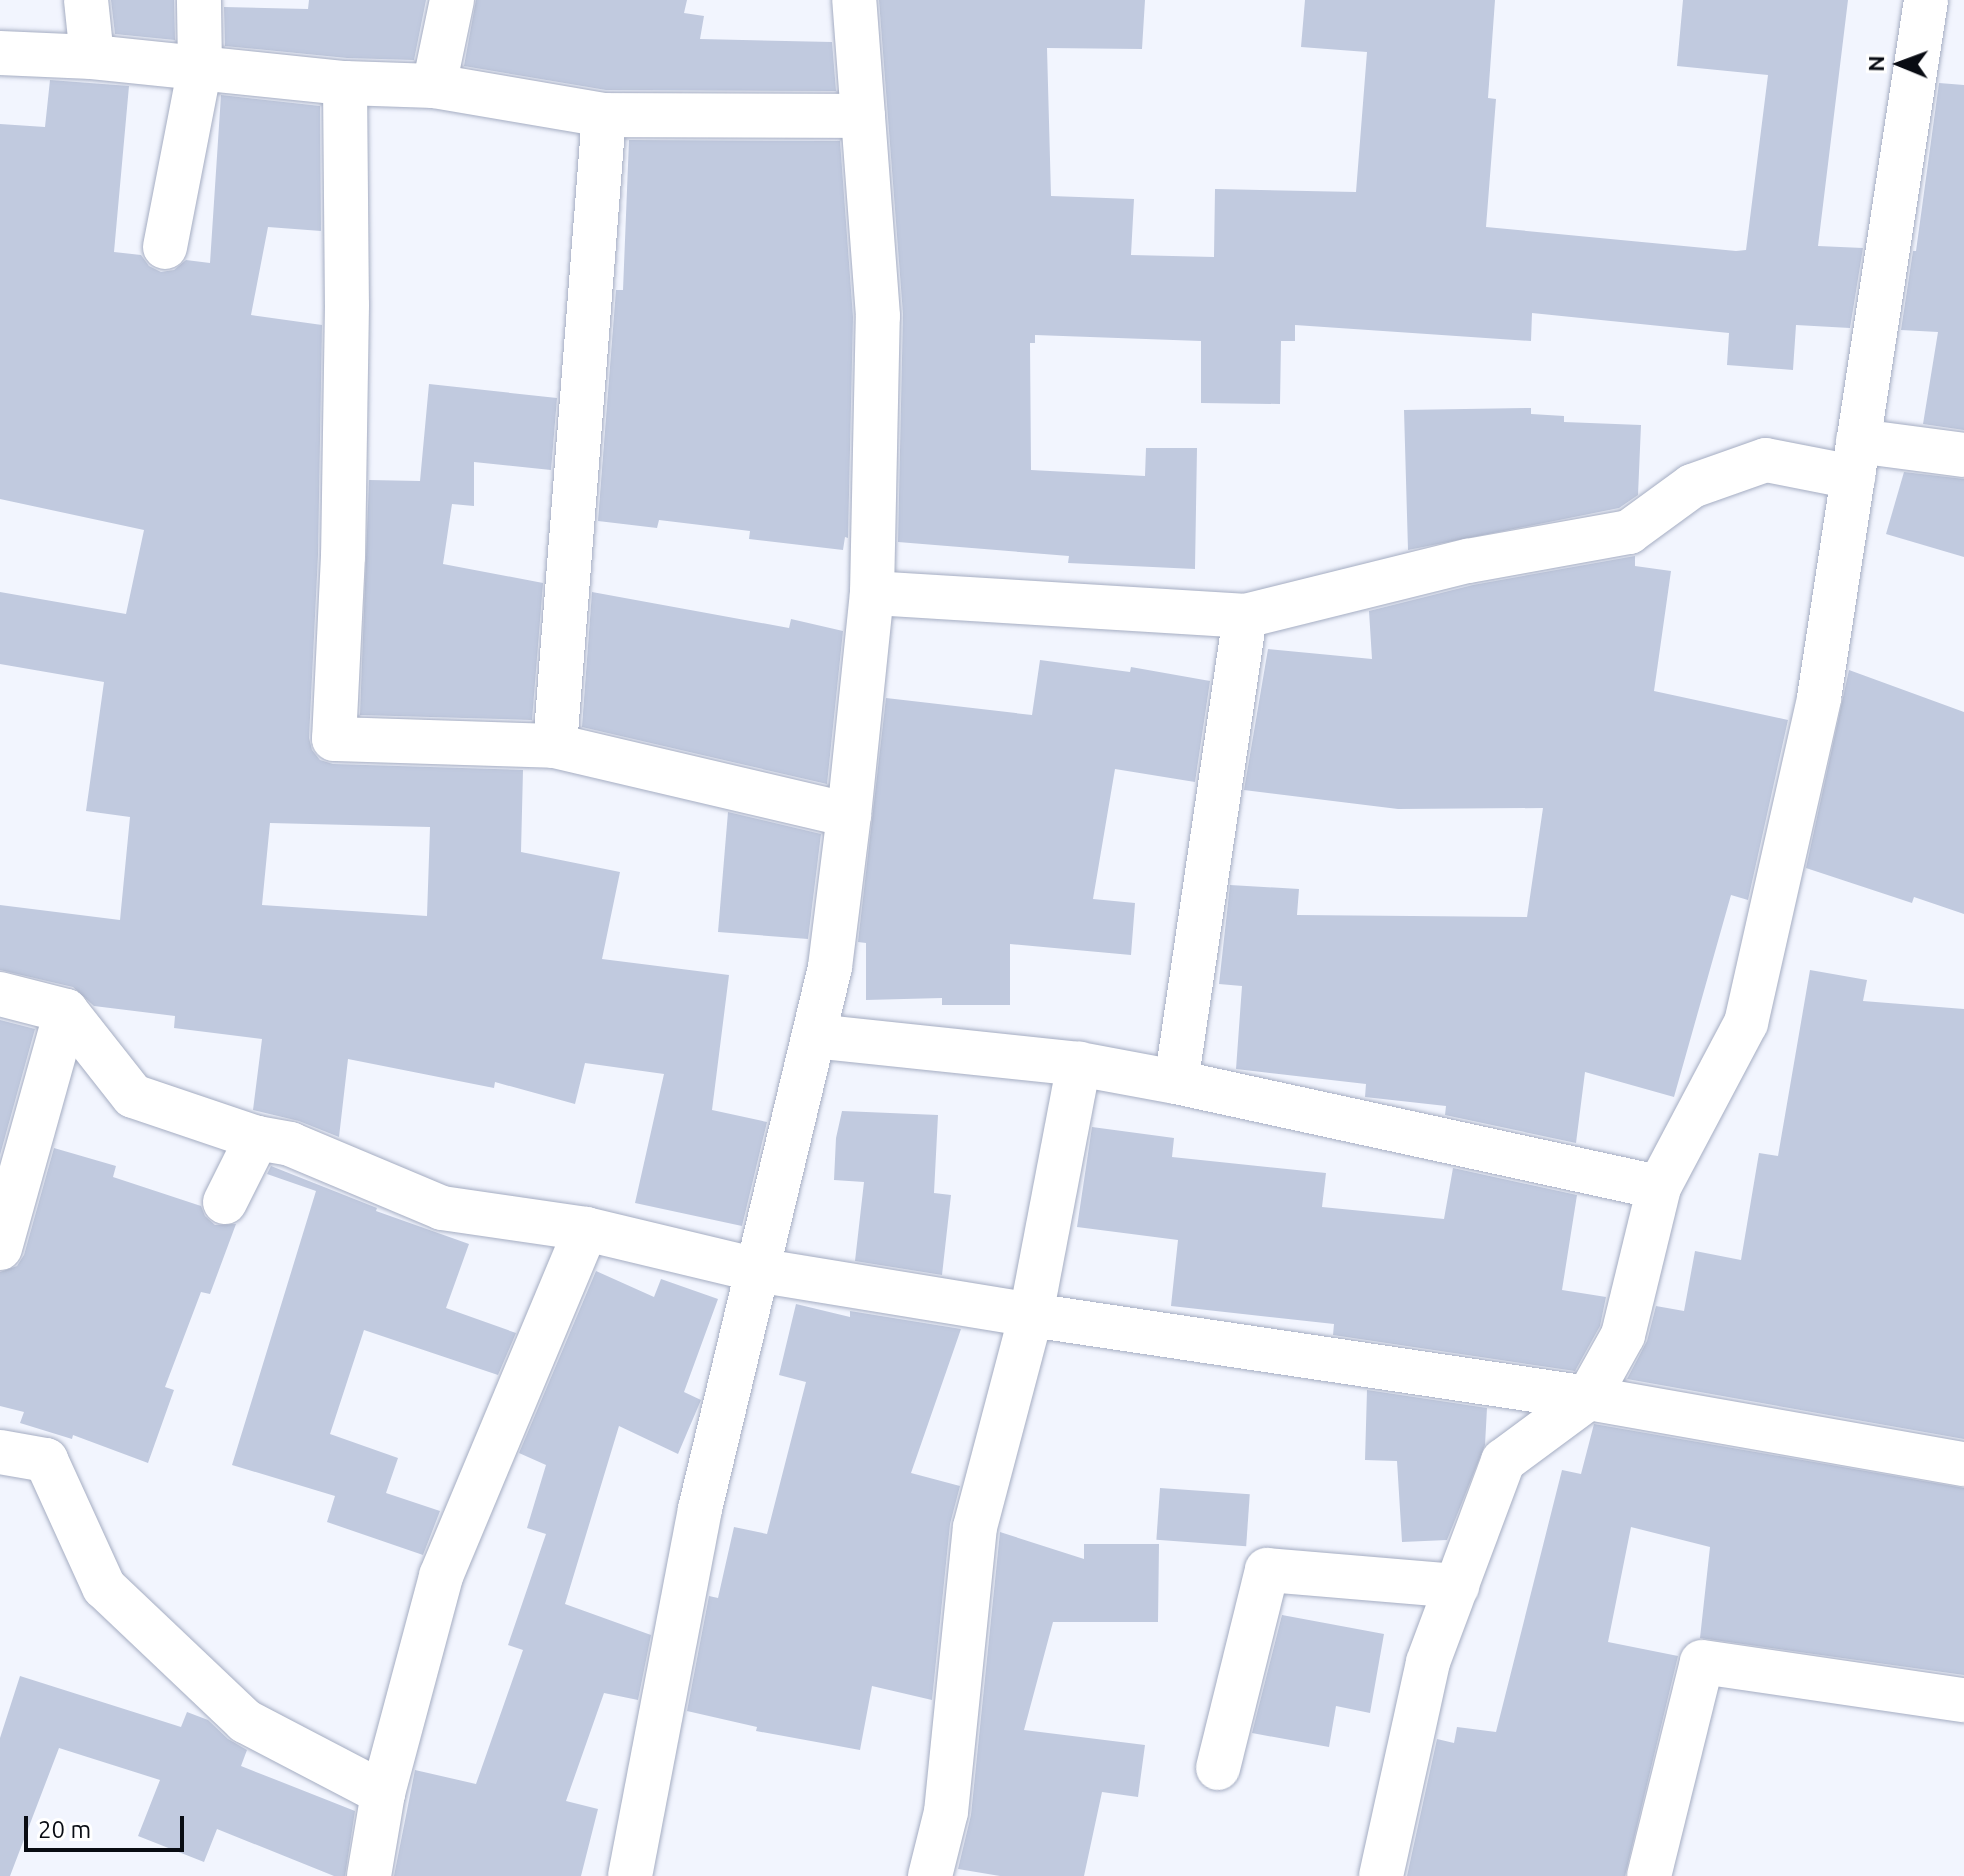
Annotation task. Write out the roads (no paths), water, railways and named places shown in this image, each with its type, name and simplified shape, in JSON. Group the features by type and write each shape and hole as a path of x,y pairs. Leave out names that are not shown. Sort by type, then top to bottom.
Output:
{"street":[{"path":"86,0 92,57"},
{"path":"165,247 200,67 199,0"},
{"path":"434,86 452,0"},
{"path":"630,1876 700,1509 830,967 849,815 872,593 878,316 854,0"},
{"path":"1381,1876 1428,1662 1503,1461 1588,1398 1623,1335 1659,1187 1746,1023 1819,698 1926,0"},
{"path":"0,53 92,57 345,83 434,86 604,115 863,116"},
{"path":"345,83 343,556 334,739 555,746 849,815"},
{"path":"555,746 604,115"},
{"path":"872,593 1245,616 1468,561 1629,532 1692,486 1766,460 1964,455"},
{"path":"1176,1082 1245,616"},
{"path":"0,994 66,1011 133,1096 257,1138 290,1144 442,1208 586,1229 757,1270 1031,1315 1588,1398 1964,1464"},
{"path":"0,1248 66,1011"},
{"path":"814,1036 1079,1064 1176,1082 1659,1187"},
{"path":"930,1876 946,1812 975,1527 1031,1315 1079,1064"},
{"path":"225,1202 257,1138"},
{"path":"369,1876 383,1793 441,1576 586,1229"},
{"path":"0,1452 46,1460 104,1587 245,1721 383,1793"},
{"path":"1218,1768 1267,1570 1457,1586"},
{"path":"1649,1876 1702,1662 1964,1700"}]}
